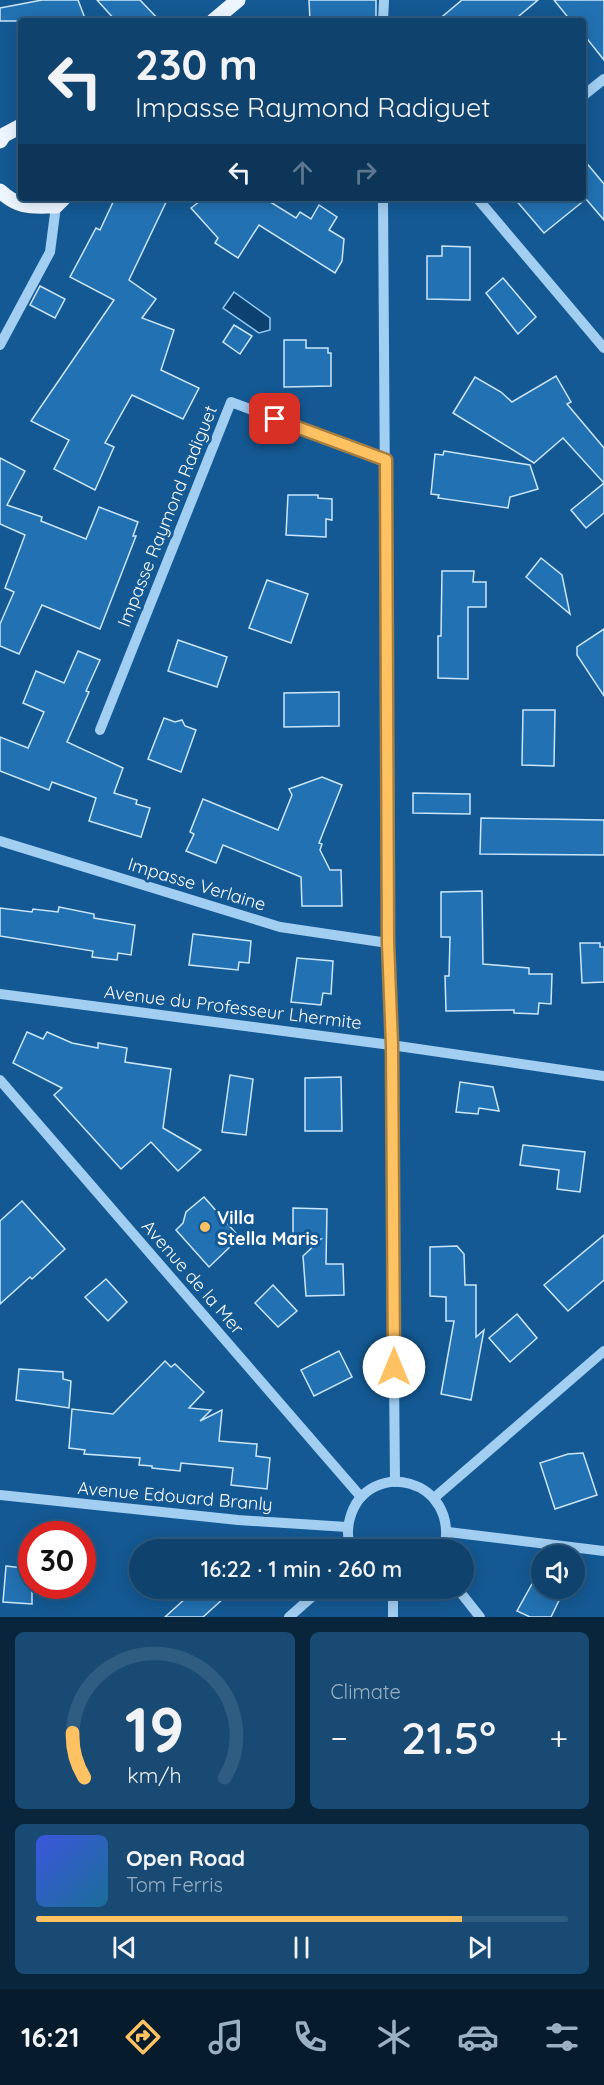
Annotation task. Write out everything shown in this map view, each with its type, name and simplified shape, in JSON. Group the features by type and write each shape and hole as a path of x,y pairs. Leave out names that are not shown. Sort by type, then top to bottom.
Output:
{"main road":[{"path":"217,18 238,0"},
{"path":"1,137 18,128"},
{"path":"0,191 12,202 30,207 60,202"}],"street":[{"path":"383,18 384,0"},
{"path":"586,93 604,79"},
{"path":"383,201 388,943 392,1045 395,1482"},
{"path":"480,201 604,348"},
{"path":"0,345 50,252 60,202"},
{"name":"Impasse Raymond Radiguet","path":"100,730 231,402 386,460"},
{"name":"Impasse Verlaine","path":"0,841 280,927 388,943"},
{"name":"Avenue du Professeur Lhermite","path":"0,994 392,1045 604,1076"},
{"name":"Avenue de la Mer","path":"0,1080 361,1497"},
{"path":"434,1498 604,1351"},
{"path":"349,1539 347,1527 352,1511 361,1497 383,1484 395,1482 410,1483 423,1488 434,1498 446,1520 446,1539"},
{"name":"Avenue Edouard Branly","path":"0,1495 238,1521 347,1527"},
{"path":"448,1532 604,1551"},
{"path":"289,1617 309,1599"},
{"path":"393,1599 393,1617"},
{"path":"466,1599 480,1617"}],"water":[{"path":"234,292 270,318 270,330 259,333 223,308"}],"building":[{"path":"42,0 78,0 85,18 18,18 18,21 0,21 0,8"},
{"path":"97,0 140,0 157,18 113,18"},
{"path":"309,0 376,0 376,17 310,18"},
{"path":"462,0 538,0 517,18 441,18"},
{"path":"554,0 604,0 604,60 586,38 586,18 569,18"},
{"path":"586,162 604,184 604,220 586,199"},
{"path":"114,201 167,201 129,280 156,299 142,318 174,330 161,370 199,388 183,419 132,395 105,443 114,447 95,490 54,469 69,440 31,421 114,300 70,277 96,228 100,230"},
{"path":"200,201 269,201 296,218 300,212 311,219 319,205 337,217 329,230 344,239 342,261 335,273 259,225 238,258 215,243 218,238 191,208"},
{"path":"517,201 584,201 544,233"},
{"path":"442,246 470,247 470,300 427,299 427,256 442,256"},
{"path":"503,278 536,317 518,334 486,293"},
{"path":"40,286 65,299 55,318 30,305"},
{"path":"234,325 252,336 240,354 223,342"},
{"path":"284,340 306,340 306,348 328,348 328,353 331,353 331,386 284,387"},
{"path":"556,376 571,402 567,404 604,448 604,483 563,438 534,463 453,413 475,377 501,392 512,402"},
{"path":"444,451 530,465 538,489 510,497 508,508 438,498 439,495 431,494 435,454 443,455"},
{"path":"0,458 25,471 7,505 42,517 41,521 86,539 99,507 138,522 133,536 136,536 100,629 42,605 19,654 0,646 0,624 14,592 5,588 25,535 0,524"},
{"path":"604,483 604,513 586,528 571,510"},
{"path":"288,495 318,495 318,498 332,499 332,520 326,519 326,537 286,535"},
{"path":"541,558 562,575 570,614 526,577"},
{"path":"442,571 474,571 473,582 486,582 486,607 468,607 468,679 438,678"},
{"path":"267,580 308,594 291,643 249,628"},
{"path":"604,629 604,696 577,655 577,647"},
{"path":"178,640 227,657 217,687 168,671"},
{"path":"78,651 100,660 67,742 123,768 114,793 137,800 136,804 150,808 141,837 89,821 96,798 52,782 49,790 0,771 0,737 28,748 44,712 23,703 36,671 64,683"},
{"path":"339,692 339,726 284,727 284,693"},
{"path":"523,710 555,710 554,766 522,765"},
{"path":"164,718 175,722 182,720 185,726 196,730 181,772 148,759"},
{"path":"322,777 342,785 319,843 322,844 320,850 330,870 341,870 342,906 302,906 301,877 223,845 216,863 186,851 194,834 190,832 203,799 278,830 292,795 289,789"},
{"path":"413,793 470,794 470,814 413,813"},
{"path":"481,818 604,820 604,855 480,854"},
{"path":"482,891 483,964 529,968 529,974 552,974 551,1004 539,1003 538,1014 514,1013 514,1010 446,1011 445,976 449,976 450,937 441,937 441,892"},
{"path":"59,907 94,914 94,918 135,925 131,955 118,953 117,960 92,957 93,951 0,936 0,908 58,912"},
{"path":"193,934 251,941 249,963 239,962 238,970 189,965"},
{"path":"580,943 600,943 600,947 604,947 604,982 582,983"},
{"path":"297,958 333,961 331,994 323,993 321,1005 291,1002"},
{"path":"27,1032 43,1039 47,1032 72,1043 98,1048 98,1043 127,1048 125,1062 171,1069 163,1128 201,1150 178,1171 151,1142 121,1169 54,1095 62,1088 13,1063"},
{"path":"230,1075 253,1079 246,1135 222,1132"},
{"path":"341,1077 342,1131 305,1131 305,1078"},
{"path":"460,1082 493,1087 499,1111 479,1108 478,1114 456,1112"},
{"path":"523,1145 585,1152 580,1192 557,1189 559,1170 520,1165"},
{"name":"Villa Stella Maris","path":"204,1197 241,1239 230,1239 234,1243 209,1267 176,1230 183,1223 186,1212"},
{"path":"22,1201 65,1249 0,1304 0,1221"},
{"path":"293,1208 327,1209 326,1264 343,1264 344,1295 306,1296 303,1256 321,1239 293,1239"},
{"path":"604,1235 604,1280 568,1311 544,1285"},
{"path":"457,1246 464,1254 465,1285 476,1285 476,1337 484,1330 471,1400 441,1394 454,1321 446,1321 446,1297 430,1296 430,1247"},
{"path":"106,1279 127,1302 108,1321 85,1297"},
{"path":"273,1285 297,1311 278,1327 255,1303"},
{"path":"517,1314 537,1338 510,1362 489,1338"},
{"path":"339,1351 352,1377 314,1396 301,1370"},
{"path":"165,1361 171,1367 175,1364 204,1392 189,1408 211,1410 200,1421 222,1410 219,1441 257,1444 256,1456 270,1458 267,1489 231,1485 233,1468 181,1463 180,1471 152,1468 152,1466 139,1465 140,1458 84,1454 85,1450 69,1448 72,1409 113,1414"},
{"path":"19,1369 63,1372 63,1379 71,1381 69,1408 16,1400"},
{"path":"583,1453 597,1495 555,1509 540,1463 568,1454"},
{"path":"6,1566 18,1567 18,1599 32,1599 32,1604 3,1602"},
{"path":"531,1586 531,1599 560,1599 551,1617 530,1617 517,1611"},
{"path":"185,1599 223,1599 203,1617 165,1617"}],"place":[{"name":"Villa Stella Maris","path":"205,1227"}],"route":[{"path":"275,419 386,460 388,943 392,1045 394,1367"}]}
